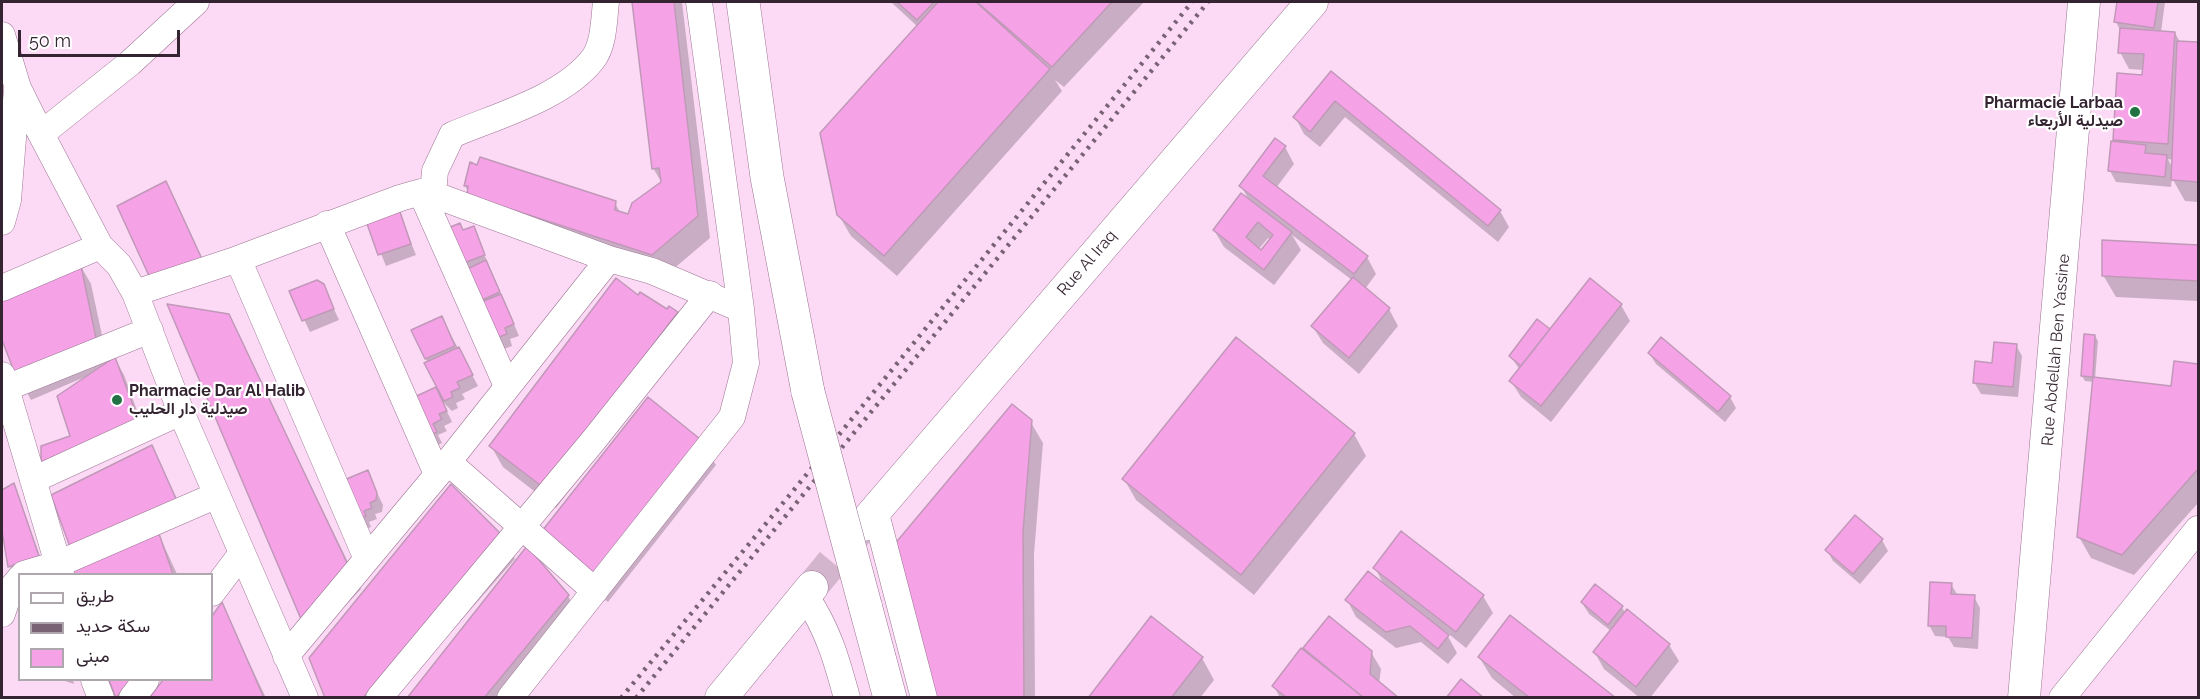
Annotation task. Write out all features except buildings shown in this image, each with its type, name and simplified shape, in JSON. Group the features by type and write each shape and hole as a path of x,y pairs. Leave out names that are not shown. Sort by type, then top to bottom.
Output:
{"main road":[{"path":"743,2 767,177 808,392 890,698"}],"street":[{"path":"41,134 130,63 196,2"},
{"path":"507,386 427,193 452,135 556,90 593,58 600,41 606,2"},
{"path":"510,698 732,417 746,363 741,309 699,2"},
{"name":"Rue Al Iraq","path":"869,518 1312,2"},
{"name":"Rue Abdellah Ben Yassine","path":"2024,698 2084,2"},
{"path":"2,35 18,88 41,134 100,246 119,265 135,293 182,412 305,698"},
{"path":"2,222 8,200 18,88"},
{"path":"135,293 238,259 327,224 427,193 609,259 652,271 741,309"},
{"path":"327,224 443,468 522,527 596,591"},
{"path":"2,288 100,246"},
{"path":"238,259 367,559"},
{"path":"286,656 443,468 609,259"},
{"path":"379,698 522,527 710,294"},
{"path":"60,569 4,381 150,330"},
{"path":"33,480 182,412"},
{"path":"31,573 60,569 217,495"},
{"path":"869,518 924,698"},
{"path":"2062,698 2199,529"},
{"path":"213,592 242,553"},
{"path":"2,614 10,590 18,580"},
{"path":"722,698 809,592 830,638 847,698"},
{"path":"94,681 101,698"},
{"path":"132,698 145,681"}],"tunnel":[{"path":"812,587 862,526"}],"railway":[{"path":"621,698 1192,2"},
{"path":"636,698 1208,2"}],"place":[{"name":"Pharmacie Larbaa صيدلية الأربعاء","path":"2135,112"},
{"name":"Pharmacie Dar Al Halib صيدلية دار الحليب","path":"117,400"}]}
